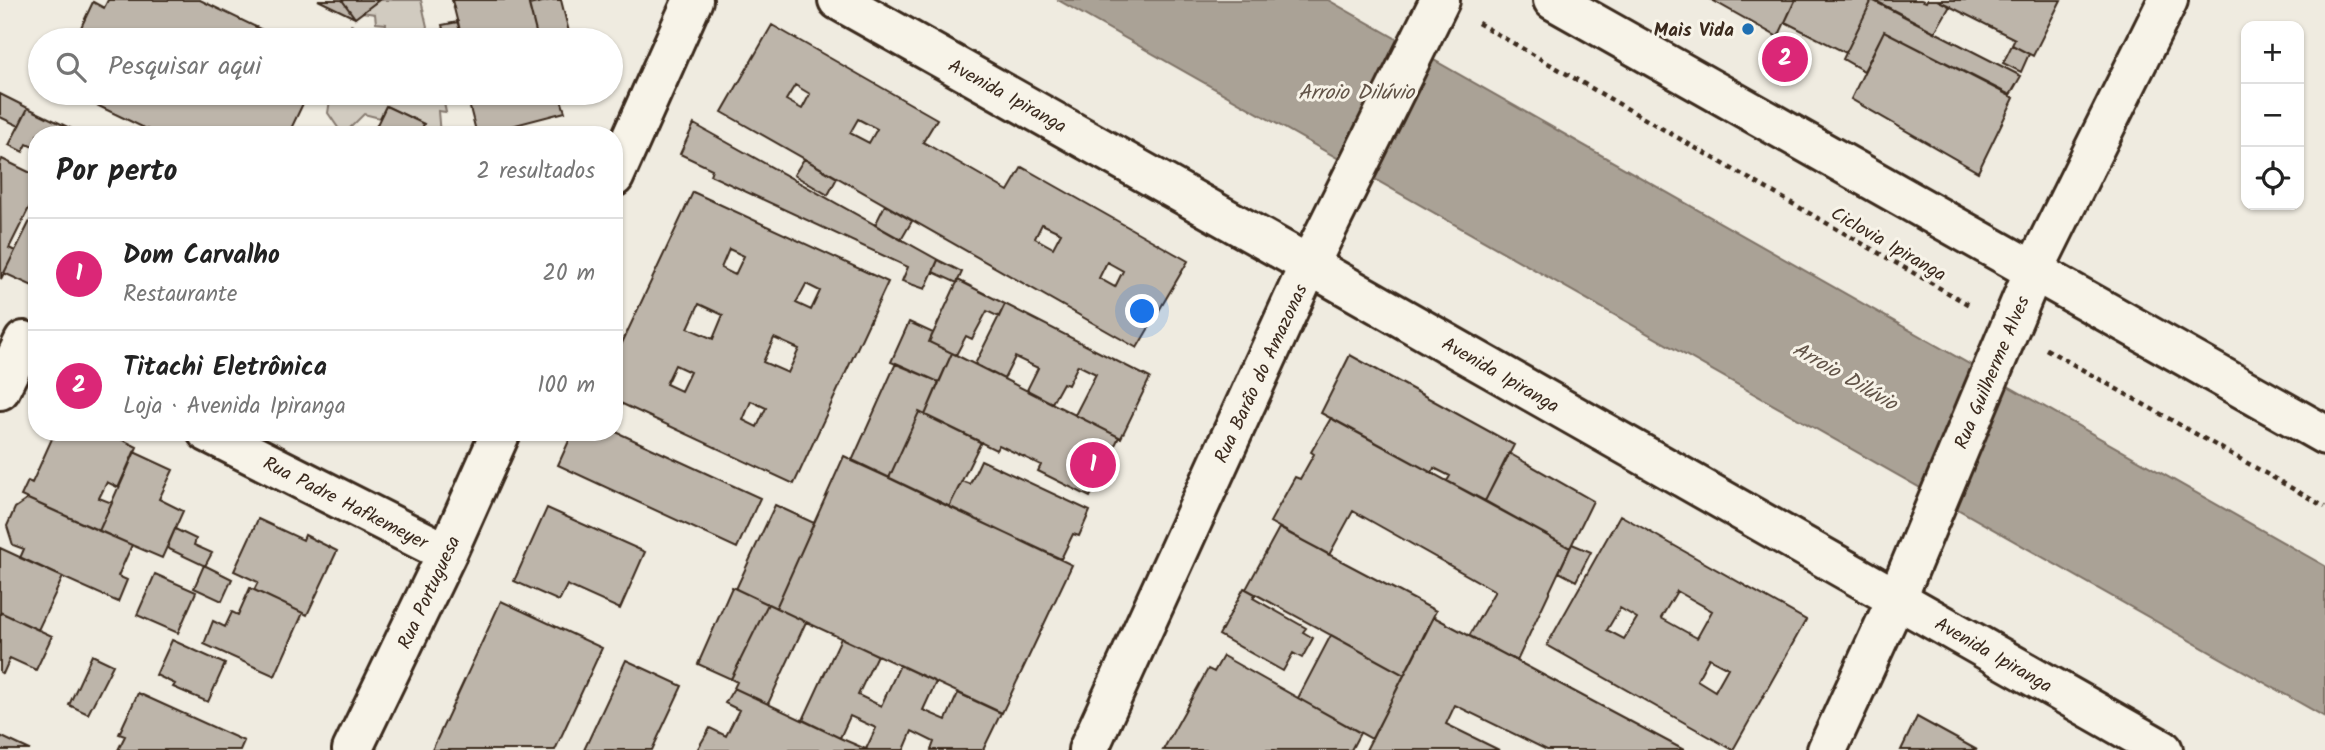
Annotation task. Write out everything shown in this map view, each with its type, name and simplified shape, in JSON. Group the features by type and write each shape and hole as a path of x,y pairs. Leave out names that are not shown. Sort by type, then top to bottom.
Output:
{"main road":[{"path":"623,157 693,0"},
{"name":"Avenida Ipiranga","path":"838,0 2163,750"},
{"path":"1553,0 2325,435"},
{"name":"Rua Guilherme Alves","path":"1827,750 1897,598 2034,270 2168,0"},
{"name":"Rua Barão do Amazonas","path":"1088,750 1309,265 1437,6"},
{"path":"0,390 20,339"},
{"name":"Rua Padre Hafkemeyer","path":"224,441 447,553"},
{"name":"Rua Portuguesa","path":"352,750 447,553 497,441"}],"path":[{"name":"Ciclovia Ipiranga","path":"1437,6 2006,337 2325,507"}],"shaded area":[{"path":"379,0 421,0 427,28 386,28 386,24 376,23 375,14 361,12"},
{"path":"329,105 445,105 446,112 438,111 439,126 423,126 424,124 386,106 380,118 364,114 352,126 337,126 328,113"}],"water":[{"name":"Arroio Dilúvio","path":"1058,0 1328,0 2325,566 2325,717"}],"building":[{"path":"108,0 200,0 258,28 81,28 93,2 104,8"},
{"path":"318,0 342,0 355,18"},
{"path":"342,0 379,0 355,18"},
{"path":"452,0 528,0 535,28 459,28"},
{"path":"561,0 568,28 535,28 529,5"},
{"path":"1712,0 1794,0 1795,1 1778,37"},
{"path":"1795,0 1872,0 1846,53 1785,22"},
{"path":"1872,0 2021,76 2010,95 1884,31 1864,71 1843,59"},
{"path":"1874,0 1937,0 1950,6 1935,32"},
{"path":"1937,0 2061,0 2033,56 2012,45 2015,39"},
{"path":"458,22 459,28 443,28 442,25"},
{"path":"772,25 937,119 923,142 1008,191 1022,167 1188,261 1137,348 722,112","holes":["795,85 810,94 802,109 786,100","858,119 877,129 869,143 850,133","1042,224 1061,233 1053,248 1035,238","1107,262 1123,271 1115,287 1099,278"]},
{"path":"1884,31 2014,98 1978,172 1851,99"},
{"path":"2012,45 2029,54 2021,72 2003,63"},
{"path":"0,94 28,108 19,126 0,117"},
{"path":"97,105 302,105 292,126 140,126"},
{"path":"469,105 563,105 565,112 511,126 475,126"},
{"path":"386,106 424,124 423,126 376,126"},
{"path":"28,108 66,126 28,126 28,144 23,152 9,145"},
{"path":"694,124 938,260 925,289 902,281 908,267 710,175 712,169 680,154"},
{"path":"2,159 28,172 28,210 9,248 15,251 1,279"},
{"path":"804,159 837,178 828,195 794,175"},
{"path":"693,192 888,282 794,484 623,404 623,341","holes":["729,249 744,256 735,275 721,268","806,284 820,291 811,310 796,303","699,304 723,315 713,339 688,328","774,338 799,349 788,373 763,362","675,365 690,372 681,391 666,384","751,401 766,408 757,427 743,420"]},
{"path":"885,205 912,221 901,240 875,225"},
{"path":"28,225 28,284 4,273"},
{"path":"938,260 962,272 957,283 933,272"},
{"path":"958,280 1005,304 999,317 987,311 972,339 966,336 956,355 929,342"},
{"path":"1005,304 1150,378 1121,438 1075,415 1096,374 1078,365 1068,385 1063,383 1052,403 1027,390 1038,368 1015,357 1004,379 975,364"},
{"path":"909,322 933,333 929,342 952,353 939,382 891,362"},
{"path":"952,353 1119,437 1090,497 1038,471 1041,465 999,445 996,450 925,415"},
{"path":"1350,355 1514,445 1485,501 1447,481 1450,476 1434,468 1432,473 1321,413"},
{"path":"896,363 939,382 925,415 919,412 889,478 852,461"},
{"path":"919,412 981,442 949,507 889,478"},
{"path":"1331,418 1570,548 1517,661 1469,636 1495,591 1353,511 1329,555 1270,522 1295,477 1300,479 1314,454 1311,452"},
{"path":"623,435 760,498 737,548 558,465 569,441 623,441"},
{"path":"51,441 125,441 137,447 119,488 107,482 99,498 112,503 99,531 21,496 28,481 32,483"},
{"path":"134,452 173,470 159,499 183,511 162,558 99,531"},
{"path":"1509,453 1593,501 1570,548 1485,501"},
{"path":"844,456 1072,565 1002,713 776,608"},
{"path":"981,460 1090,511 1079,536 1073,534 1061,559 949,507 962,481 970,484"},
{"path":"28,499 132,545 118,576 127,580 118,602 20,558 24,549 13,545 7,526 15,508"},
{"path":"775,505 814,523 776,608 736,589"},
{"path":"547,508 645,552 620,609 567,585 559,601 514,581"},
{"path":"1620,515 1806,620 1733,750 1547,645","holes":["1677,591 1712,611 1697,638 1661,618","1620,608 1637,618 1624,639 1607,630","1709,658 1728,668 1715,691 1697,680"]},
{"path":"258,519 303,540 305,535 337,551 307,615 254,590 258,582 234,571"},
{"path":"1279,528 1436,611 1404,675 1246,589"},
{"path":"175,529 196,539 194,545 212,553 205,566 167,548"},
{"path":"1572,544 1591,552 1576,581 1559,572"},
{"path":"0,548 63,577 38,630 0,612"},
{"path":"204,565 232,579 222,601 194,588"},
{"path":"155,574 196,592 178,633 137,615"},
{"path":"732,587 768,604 731,679 698,664"},
{"path":"250,588 303,613 275,676 204,644 213,621 225,627 232,612 238,615"},
{"path":"1244,588 1255,594 1253,598 1306,628 1303,632 1313,638 1302,658 1293,653 1283,671 1219,635"},
{"path":"501,601 602,648 555,750 432,750"},
{"path":"768,604 806,622 768,704 734,688 737,682 731,679"},
{"path":"0,612 52,636 36,670 10,658 3,674 0,672"},
{"path":"1434,617 1684,750 1547,750 1455,705 1446,724 1499,750 1366,750"},
{"path":"1331,635 1404,675 1372,739 1298,698"},
{"path":"841,638 877,655 858,695 881,706 900,665 936,682 923,710 946,720 958,693 1001,713 983,750 931,750 934,742 912,731 904,750 868,750 866,749 876,728 850,716 840,738 803,720"},
{"path":"172,640 225,664 208,702 173,687 175,684 156,675"},
{"path":"92,655 113,665 88,714 69,705"},
{"path":"1223,656 1360,733 1351,750 1163,750 1208,669 1214,672"},
{"path":"626,660 682,686 652,750 584,750"},
{"path":"734,688 868,750 697,750 710,728 726,736 739,710 725,703"},
{"path":"138,693 244,741 240,750 118,750 125,736 119,734"},
{"path":"1917,717 1977,750 1901,750"},
{"path":"0,736 30,750 0,750"}],"place":[{"name":"Mais Vida","path":"1748,29"},
{"name":"Titachi Eletrônica","path":"1785,59"},
{"name":"Dom Carvalho","path":"1093,465"}]}
